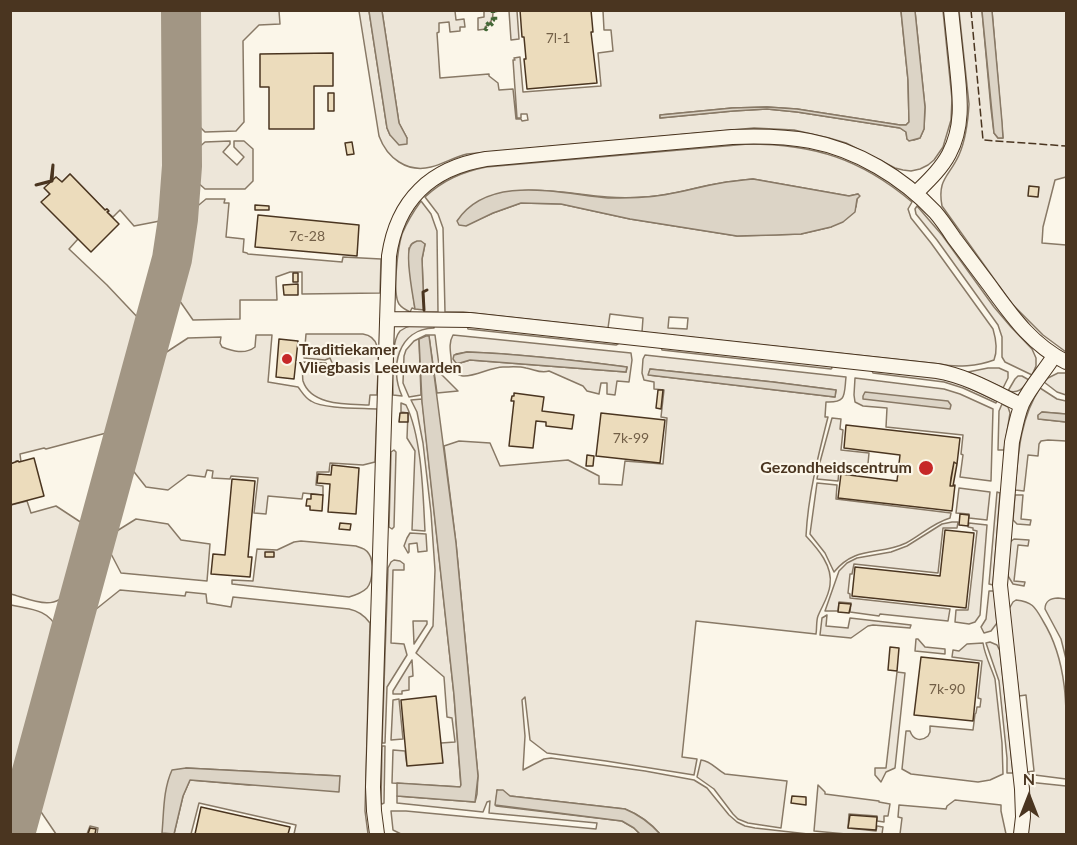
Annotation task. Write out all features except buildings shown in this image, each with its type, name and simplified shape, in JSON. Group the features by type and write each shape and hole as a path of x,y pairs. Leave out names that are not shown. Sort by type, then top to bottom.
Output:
{"street":[{"path":"916,193 933,176 949,154 960,120 960,95 951,10"},
{"path":"377,834 373,787 389,256 392,240 404,209 429,181 442,173 471,162 761,136 811,141 838,149 880,168 916,193 936,214 1023,330 1060,359 1029,392 1021,405 1012,442 1000,585 1022,789 1023,817 1020,834"},
{"path":"387,319 470,320 938,371 969,380 1021,405"}],"shaded area":[{"path":"11,11 167,11 167,130 165,220 134,226 120,210 113,217 70,174 62,182 56,177 45,188 50,194 42,202 78,239 69,249 141,321 110,432 20,454 21,462 16,461 11,464"},
{"path":"196,11 279,11 280,24 259,25 243,41 244,122 236,131 205,132 196,123"},
{"path":"359,11 369,11 390,135 407,138 399,123 382,11 455,11 456,20 464,19 465,27 460,27 460,31 450,32 449,22 439,23 437,33 440,78 489,74 498,83 499,90 513,89 516,119 522,121 528,120 527,114 521,114 521,118 517,118 514,58 520,57 523,92 601,86 598,53 613,51 611,30 604,30 603,11 901,11 908,80 909,122 906,125 797,109 767,107 660,115 660,118 767,109 900,128 906,132 907,139 914,140 920,138 924,129 925,107 915,11 943,11 952,99 951,120 943,147 934,160 920,169 911,171 895,168 846,143 829,138 794,130 754,128 467,154 431,167 414,168 406,166 393,157 379,136"},
{"path":"369,11 382,11 399,123 407,138 407,144 399,145 387,128"},
{"path":"484,11 493,11 491,22 485,27 486,29 478,30 478,18 484,17"},
{"path":"509,11 517,11 519,39 511,40"},
{"path":"901,11 915,11 925,107 924,129 920,138 909,141 906,132 900,128 767,109 660,118 660,115 767,107 797,109 906,125 909,122 908,80"},
{"path":"959,11 982,11 994,133 998,138 1003,138 992,11 1066,11 1066,177 1055,180 1043,227 1042,243 1066,245 1066,352 1043,335 1012,304 942,206 941,190 961,149 968,117 969,104"},
{"path":"982,11 992,11 1003,138 998,138 994,133"},
{"path":"230,141 223,152 237,165 244,157 234,147 234,141 244,141 253,149 253,181 245,189 205,189 196,181 196,150 205,142"},
{"path":"748,144 794,147 836,157 874,175 912,202 908,209 911,218 993,329 996,344 994,360 974,365 953,366 642,332 643,318 610,314 608,328 445,312 443,228 438,214 425,197 453,178 486,167","holes":["753,179 849,196 858,194 856,207 831,227 801,234 737,236 630,219 561,204 521,203 466,225 472,206 505,193 538,190 612,197 639,197","669,317 688,318 687,329 668,328"]},
{"path":"753,179 860,196 857,199 855,212 843,222 801,234 737,236 630,219 561,204 521,203 466,226 459,225 457,221 471,206 487,197 506,192 527,190 608,198 636,198"},
{"path":"206,199 225,199 224,203 229,203 226,237 244,239 243,252 248,254 342,262 343,257 381,259 380,293 302,294 302,272 290,272 276,277 277,300 240,300 240,319 193,320 177,297 188,251 194,209"},
{"path":"421,201 431,214 437,231 438,312 424,312 422,259 425,244 409,248 415,309 412,308 410,312 406,310 399,304 397,298 396,270 400,240 408,221"},
{"path":"917,206 942,235 994,307 1032,349 1036,358 1036,366 1032,375 1005,362 1002,357 1002,337 998,325 916,214"},
{"path":"417,241 425,244 422,259 424,310 415,309 409,268 410,247"},
{"path":"413,325 434,326 434,328 412,335 405,343 397,362 396,374 402,396 393,395 393,362 397,336 400,331"},
{"path":"467,326 618,343 618,344 468,329"},
{"path":"306,334 363,334 374,339 378,356 377,395 370,395 369,405 331,402 314,395 307,389 303,381 303,362 333,365 330,358 325,360 304,358"},
{"path":"256,335 272,335 268,382 298,387 309,400 317,404 342,408 377,409 375,462 363,465 330,463 329,472 317,472 316,485 323,486 323,495 303,493 302,499 268,496 266,514 254,513 258,478 231,476 230,479 212,478 213,471 207,470 205,477 188,475 168,490 146,487 131,468 162,355 188,338 221,337 222,347 243,352 255,347"},
{"path":"426,335 435,335 440,373 458,391 437,393 429,336 419,339 421,395 409,397 403,383 404,356 414,341"},
{"path":"453,335 631,353 629,382 617,381 615,395 607,394 607,383 601,383 599,394 587,391 583,386 549,371 540,372 520,367 495,368 463,376 457,374 453,368 450,343","holes":["487,353 547,358 627,367 626,372 470,360 456,363 456,354"]},
{"path":"429,336 456,543 478,776 475,802 397,796 397,783 460,787 461,785 454,695 422,402 419,339"},
{"path":"661,347 831,366 832,368 662,350"},
{"path":"467,352 627,367 626,372 470,360 456,363 453,359 454,355"},
{"path":"645,355 846,377 843,397 838,401 826,402 825,417 828,417 814,476 807,521 806,536 820,552 829,571 828,593 817,618 816,634 696,621 682,757 697,759 694,775 547,753 530,740 525,697 522,700 525,736 523,770 544,759 551,758 694,780 707,788 729,815 745,826 808,834 660,834 644,819 625,809 510,796 497,790 496,806 622,821 640,834 401,834 393,830 391,811 596,829 597,823 489,813 490,801 487,802 483,812 397,803 397,796 475,802 477,794 478,776 456,543 444,446 459,441 490,443 500,466 568,460 599,476 599,484 622,485 625,461 663,464 667,418 661,417 664,390 654,389 654,382 644,380 643,359","holes":["650,369 836,390 835,397 649,375"]},
{"path":"999,368 1008,372 1003,388 968,372"},
{"path":"650,369 836,390 835,397 648,375"},
{"path":"872,371 939,377 961,384 997,401 996,403 944,382 873,373"},
{"path":"1058,373 1066,373 1066,395 1057,392 1044,382"},
{"path":"1018,376 1029,380 1018,391 1008,391 1015,379"},
{"path":"855,378 944,389 993,409 991,481 960,477 963,435 886,427 887,408 863,406 855,402"},
{"path":"1040,388 1057,399 1066,401 1066,414 1042,412 1038,416 1039,419 1066,422 1066,441 1041,441 1038,456 1028,455 1024,491 1015,490 1024,424"},
{"path":"865,392 948,401 951,405 950,409 863,399"},
{"path":"422,399 454,695 461,787 392,783 393,750 405,751 407,765 441,743 455,742 452,718 447,717 444,677 416,653 433,626 435,570 423,443 417,412 411,400"},
{"path":"401,403 406,405 419,449 425,531 412,530 415,451 407,438 408,413 401,412"},
{"path":"1002,404 1008,407 1010,413 1004,450 998,450 999,411"},
{"path":"1042,412 1066,414 1066,422 1038,419 1038,415"},
{"path":"832,418 841,419 840,429 843,430 841,450 869,453 867,474 839,471 838,481 817,479"},
{"path":"394,450 396,452 394,527 392,529 389,527 391,452"},
{"path":"817,483 837,485 836,499 951,513 950,518 896,547 859,554 842,564 834,572 825,553 810,534"},
{"path":"959,488 990,492 987,520 969,518 969,514 956,513"},
{"path":"997,492 1000,493 993,585 989,584"},
{"path":"1015,495 1023,495 1021,519 1031,520 1030,525 1017,524 1013,520"},
{"path":"27,501 31,513 56,506 85,525 67,590 57,601 50,603 11,594 11,505"},
{"path":"136,519 168,524 181,540 210,544 207,581 121,573 109,550 112,534"},
{"path":"958,522 957,528 943,528 938,573 854,564 852,574 850,574 848,593 850,598 950,609 948,621 850,612 851,603 839,602 838,611 825,611 839,571 847,563 857,558 891,552 907,546 942,524"},
{"path":"969,523 987,525 980,615 975,622 969,624 955,622 956,610 968,610 977,531 968,527"},
{"path":"410,533 426,534 427,551 418,552 417,543 409,544 408,553 404,546"},
{"path":"1014,539 1029,540 1028,546 1018,545 1014,581 1025,582 1024,586 1013,584 1008,576 1010,542"},
{"path":"301,541 356,546 368,552 371,557 372,576 367,588 349,597 232,584 232,580 253,581 257,549 277,550"},
{"path":"394,560 404,564 404,570 393,570 391,643 404,644 407,655 387,687 385,743 382,743 388,568"},
{"path":"120,590 185,596 186,592 206,594 207,603 231,607 233,597 349,609 359,612 366,618 370,623 365,811 368,834 294,834 296,825 199,803 191,834 174,834 183,796 190,780 249,785 340,776 186,768 163,833 173,834 97,834 98,828 90,826 87,834 56,834 37,806 90,614"},
{"path":"989,591 994,591 997,623 991,631 984,633 981,627 986,619"},
{"path":"1066,599 1066,659 1061,639 1045,609 1049,600"},
{"path":"1016,600 1026,602 1035,609 1052,639 1059,658 1065,698 1066,779 1027,774 1027,772 1034,771 1026,695 1019,696 1009,609"},
{"path":"11,605 44,614 49,617 57,629 11,801"},
{"path":"827,615 826,626 848,628 850,618 911,625 910,628 868,626 851,638 820,635 822,618"},
{"path":"413,621 427,621 414,644"},
{"path":"916,639 925,647 945,649 945,654 915,651"},
{"path":"983,643 995,679 1003,774 978,782 911,774 902,769 906,731 910,731 915,738 920,739 928,736 930,726 973,730 977,707 980,707 981,699 978,698 982,661 952,657 953,650 959,651 967,644"},
{"path":"986,643 997,645 1000,651 1013,773 1007,773 999,681"},
{"path":"412,660 413,676 409,677 409,690 402,691 402,694 393,694 393,691"},
{"path":"897,672 905,673 895,768 886,772 881,782 875,775 875,768 886,768"},
{"path":"399,699 403,739 391,740 393,700"},
{"path":"382,746 385,746 384,803 382,804 381,803"},
{"path":"701,760 725,774 787,781 781,828 748,823 738,819 714,789 697,777"},
{"path":"186,768 340,776 339,792 190,780 183,796 174,834 162,833 164,801 169,778 172,770"},
{"path":"1028,782 1066,786 1066,834 1027,834 1030,800"},
{"path":"818,785 825,794 890,804 888,816 884,816 884,822 877,821 877,816 849,814 848,828 876,831 877,826 883,827 882,834 814,831"},
{"path":"497,790 503,790 510,796 625,809 644,820 660,834 640,834 622,821 495,805"},
{"path":"955,800 1001,805 1006,834 900,834 902,818 898,817 899,805 946,809"}],"taxiway":[{"path":"15,834 172,259 182,166 181,10"}],"hedge":[{"path":"493,10 493,20 484,27 486,29 495,21 495,10"}],"fence":[{"path":"971,10 983,140 1066,146"}],"wall":[{"path":"53,165 52,181 36,185 51,181 53,165"},
{"path":"424,310 423,292 427,290"}],"place":[{"name":"Traditiekamer Vliegbasis Leeuwarden","path":"287,359"},
{"name":"Gezondheidscentrum","path":"926,468"}]}
